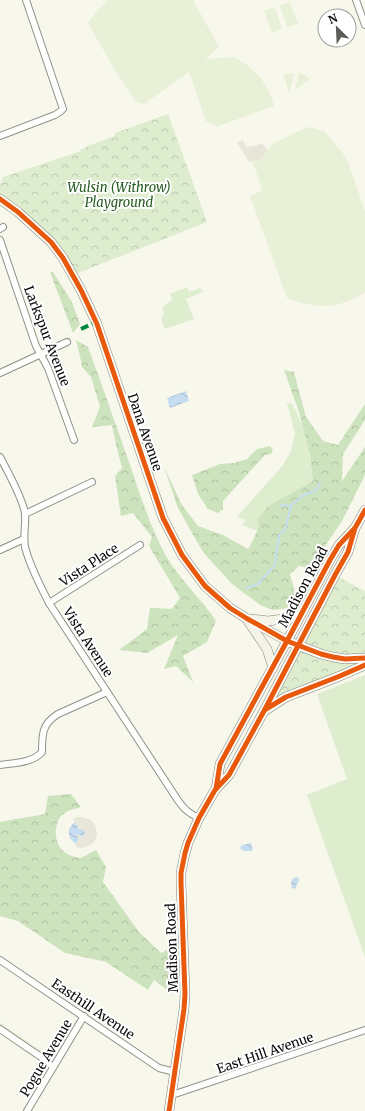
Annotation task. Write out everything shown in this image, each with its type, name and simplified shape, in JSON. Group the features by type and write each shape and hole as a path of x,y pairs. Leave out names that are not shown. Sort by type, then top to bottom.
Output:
{"main road":[{"name":"Dana Avenue","path":"0,199 18,212 51,242 75,278 96,322 163,518 182,556 205,586 230,608 287,641 321,654 337,658 365,658"},
{"name":"Madison Road","path":"169,1111 183,1020 185,994 180,883 188,843 199,818 215,790 229,775 254,731 348,552 355,528 365,510"},
{"name":"Madison Road","path":"215,790 220,764 330,560 339,545 355,528"},
{"path":"246,618 268,621 284,619 302,613"},
{"path":"246,618 267,648 273,668"},
{"path":"254,731 266,692 289,648 287,641"},
{"path":"264,710 286,697 365,665"}],"street":[{"path":"0,136 55,115 63,109 26,0"},
{"path":"356,0 365,25"},
{"name":"Larkspur Avenue","path":"0,240 36,346 48,368 74,440"},
{"path":"0,373 68,342"},
{"name":"Vista Avenue","path":"0,457 10,475 23,507 25,514 24,539 28,557 49,603 177,799 188,813 199,818"},
{"path":"25,514 92,482"},
{"path":"0,550 24,539"},
{"name":"Vista Place","path":"49,603 140,545"},
{"path":"0,765 39,756 42,752 42,738 46,725 51,718 106,692"},
{"name":"Easthill Avenue","path":"0,960 159,1068 175,1072"},
{"name":"Pogue Avenue","path":"27,1111 84,1016"},
{"path":"0,1029 53,1067"},
{"name":"East Hill Avenue","path":"172,1096 365,1030"}],"green space":[{"path":"108,0 193,0 219,47 205,59 234,57 247,65 261,78 271,96 274,106 216,127 214,123 211,124 206,121 189,72 144,104 136,102 114,69 88,23"},
{"path":"290,2 298,24 287,27 280,6"},
{"path":"275,7 282,29 272,33 264,11"},
{"path":"299,72 310,79 295,90"},
{"path":"283,74 295,74 289,92"},
{"name":"Wulsin (Withrow) Playground","path":"168,114 207,222 73,275 63,258 0,199 0,185 3,177 78,152 88,146 114,136 115,133"},
{"path":"309,127 324,131 347,159 365,211 365,292 355,298 336,305 318,306 287,298 250,196 262,191 253,162 262,159 273,144"},
{"path":"50,272 53,272 72,302 80,324 73,333"},
{"path":"187,287 189,292 200,288 203,292 186,299 194,319 165,329 161,319 164,313 162,307 172,300 170,294"},
{"path":"76,340 88,347 151,524 166,556 216,621 207,642 183,656 193,682 176,666 164,669 178,635 147,653 119,650 147,629 150,608 172,609 180,598 149,546 152,537 133,513 121,516 115,476 122,468 112,425 92,427 100,407 91,377 82,367"},
{"path":"284,370 294,372 306,417 323,441 338,445 365,404 365,420 343,454 342,481 365,447 365,475 342,521 310,568 299,566 290,574 296,597 287,608 273,610 260,605 232,584 203,552 178,508 164,467 182,505 198,526 223,535 248,549 259,527 258,519 268,506 313,481 310,456 299,412"},
{"path":"287,403 292,404 301,422 309,451 313,481 268,506 258,531 242,525 246,520 237,517 283,465 291,451 295,434"},
{"path":"270,446 273,450 271,454 265,455 223,501 223,509 218,513 208,509 198,494 192,475 220,464 234,463 247,459 257,449"},
{"path":"335,575 365,591 365,665 264,711"},
{"path":"365,675 365,957 307,795 347,779 317,694"},
{"path":"71,794 81,807 66,812 58,820 56,836 59,846 68,854 81,858 96,850 106,867 103,882 139,932 161,953 170,948 172,994 154,980 148,990 106,962 65,953 18,921 0,916 0,822 45,814 48,796"},
{"path":"0,1023 49,1057 45,1064 0,1034"}],"shaded area":[{"path":"243,140 246,147 263,143 268,150 262,159 249,162 237,142"},
{"path":"77,817 91,820 96,829 97,835 95,840 92,844 83,848 78,848 75,846 79,838 76,835 78,834 82,837 85,834 73,819"}],"water":[{"path":"186,391 189,401 170,408 167,398"},
{"path":"75,822 79,829 82,829 85,832 84,836 82,837 78,834 76,835 79,838 76,844 69,836 70,827"},
{"path":"251,843 253,850 243,851 240,848 241,846"},
{"path":"297,877 299,879 298,883 296,888 293,889 291,885 293,878"}],"waterway":[{"path":"247,588 258,584 275,565 279,535 285,530 291,506 302,496 316,490 320,483"},
{"path":"280,505 291,506"}],"marked path":[{"path":"81,329 96,322"}],"cycle path":[{"path":"0,199 18,212 51,242 63,258 81,290 97,324 163,518 182,555 205,586 230,608 287,641 333,657 345,659 365,658"},
{"path":"169,1111 184,1009 185,994 181,873 188,843 199,818 215,790 229,775 264,711 348,552 355,528 365,510"},
{"path":"216,789 220,764 330,560 339,545 354,529"},
{"path":"266,709 286,697 365,665"}]}
